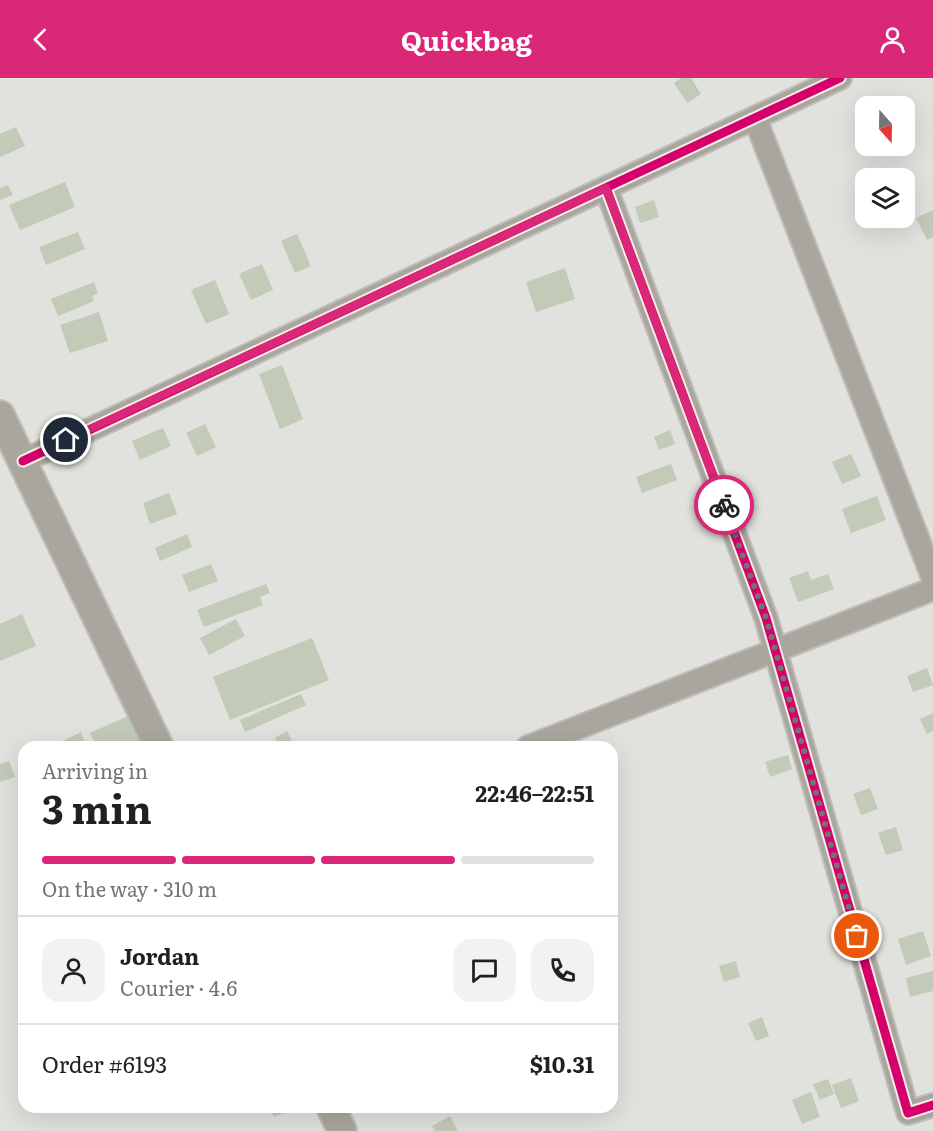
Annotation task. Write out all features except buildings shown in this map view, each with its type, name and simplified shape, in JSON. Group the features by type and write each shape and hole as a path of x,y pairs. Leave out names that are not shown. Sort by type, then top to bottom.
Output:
{"street":[{"path":"23,460 840,78"},
{"path":"755,118 933,578"},
{"path":"606,188 766,618 908,1113 933,1105"},
{"path":"0,414 156,741"},
{"path":"544,741 933,589"},
{"path":"334,1113 342,1131"}],"cycle path":[{"path":"23,461 840,78"},
{"path":"606,188 766,618 908,1113 933,1105"}],"way so far":[{"path":"724,505 766,618 857,936"}],"route":[{"path":"66,440 606,188 724,505"}]}
